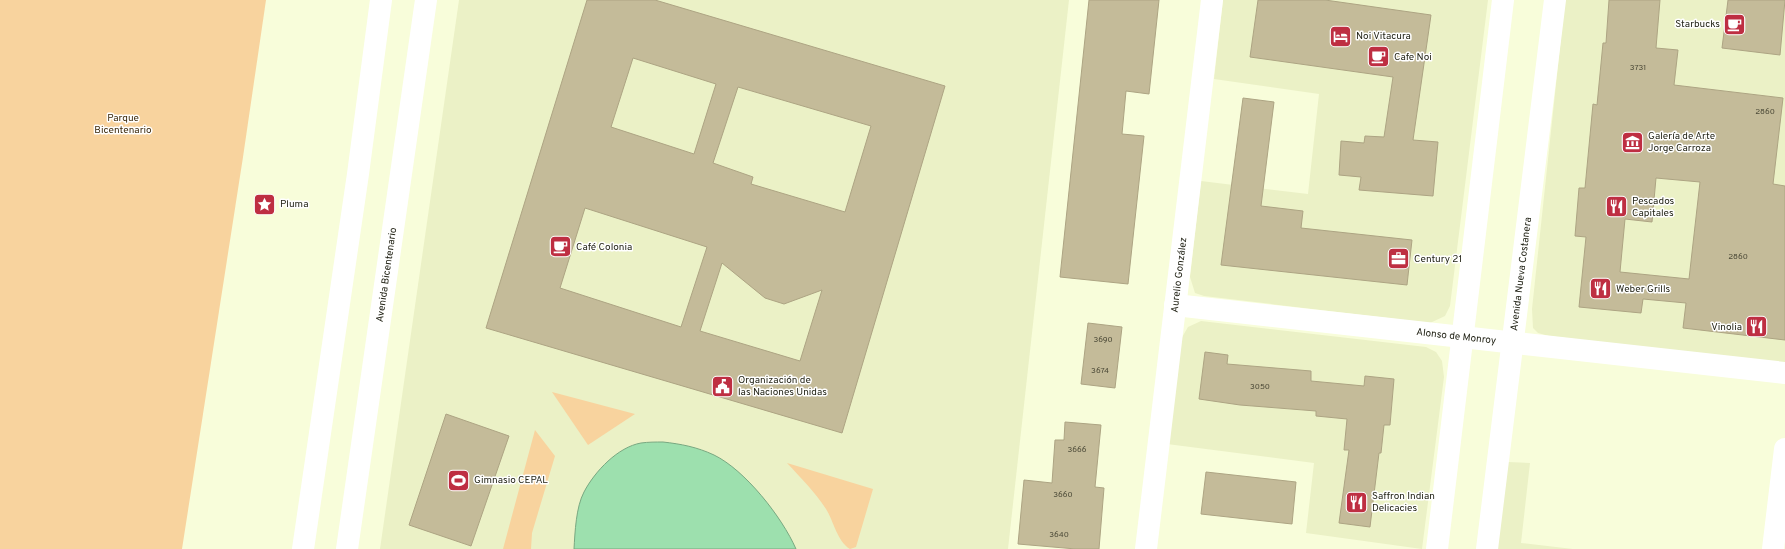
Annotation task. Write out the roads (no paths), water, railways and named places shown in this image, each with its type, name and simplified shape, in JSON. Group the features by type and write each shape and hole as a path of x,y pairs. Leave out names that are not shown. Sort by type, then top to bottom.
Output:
{"main road":[{"path":"303,549 358,174 381,0"},
{"name":"Avenida Bicentenario","path":"347,549 426,0"},
{"name":"Aurelio González","path":"1146,549 1212,0"},
{"path":"1437,549 1503,0"},
{"name":"Avenida Nueva Costanera","path":"1486,549 1555,0"},
{"name":"Alonso de Monroy","path":"1175,305 1785,373"},
{"path":"1773,549 1785,449"}],"place":[{"name":"Starbucks","path":"1735,24"},
{"name":"Noi Vitacura","path":"1340,36"},
{"name":"Cafe Noi","path":"1379,57"},
{"name":"Galería de Arte Jorge Carroza","path":"1633,142"},
{"name":"Pluma","path":"265,204"},
{"name":"Pescados Capitales","path":"1616,207"},
{"name":"Café Colonia","path":"560,247"},
{"name":"Century 21","path":"1399,259"},
{"name":"Weber Grills","path":"1601,289"},
{"name":"Vinolia","path":"1757,327"},
{"name":"Organización de las Naciones Unidas","path":"723,386"},
{"name":"Gimnasio CEPAL","path":"459,480"},
{"name":"Saffron Indian Delicacies","path":"1357,502"}],"park label":[{"name":"Parque Bicentenario","path":"123,124"}]}
